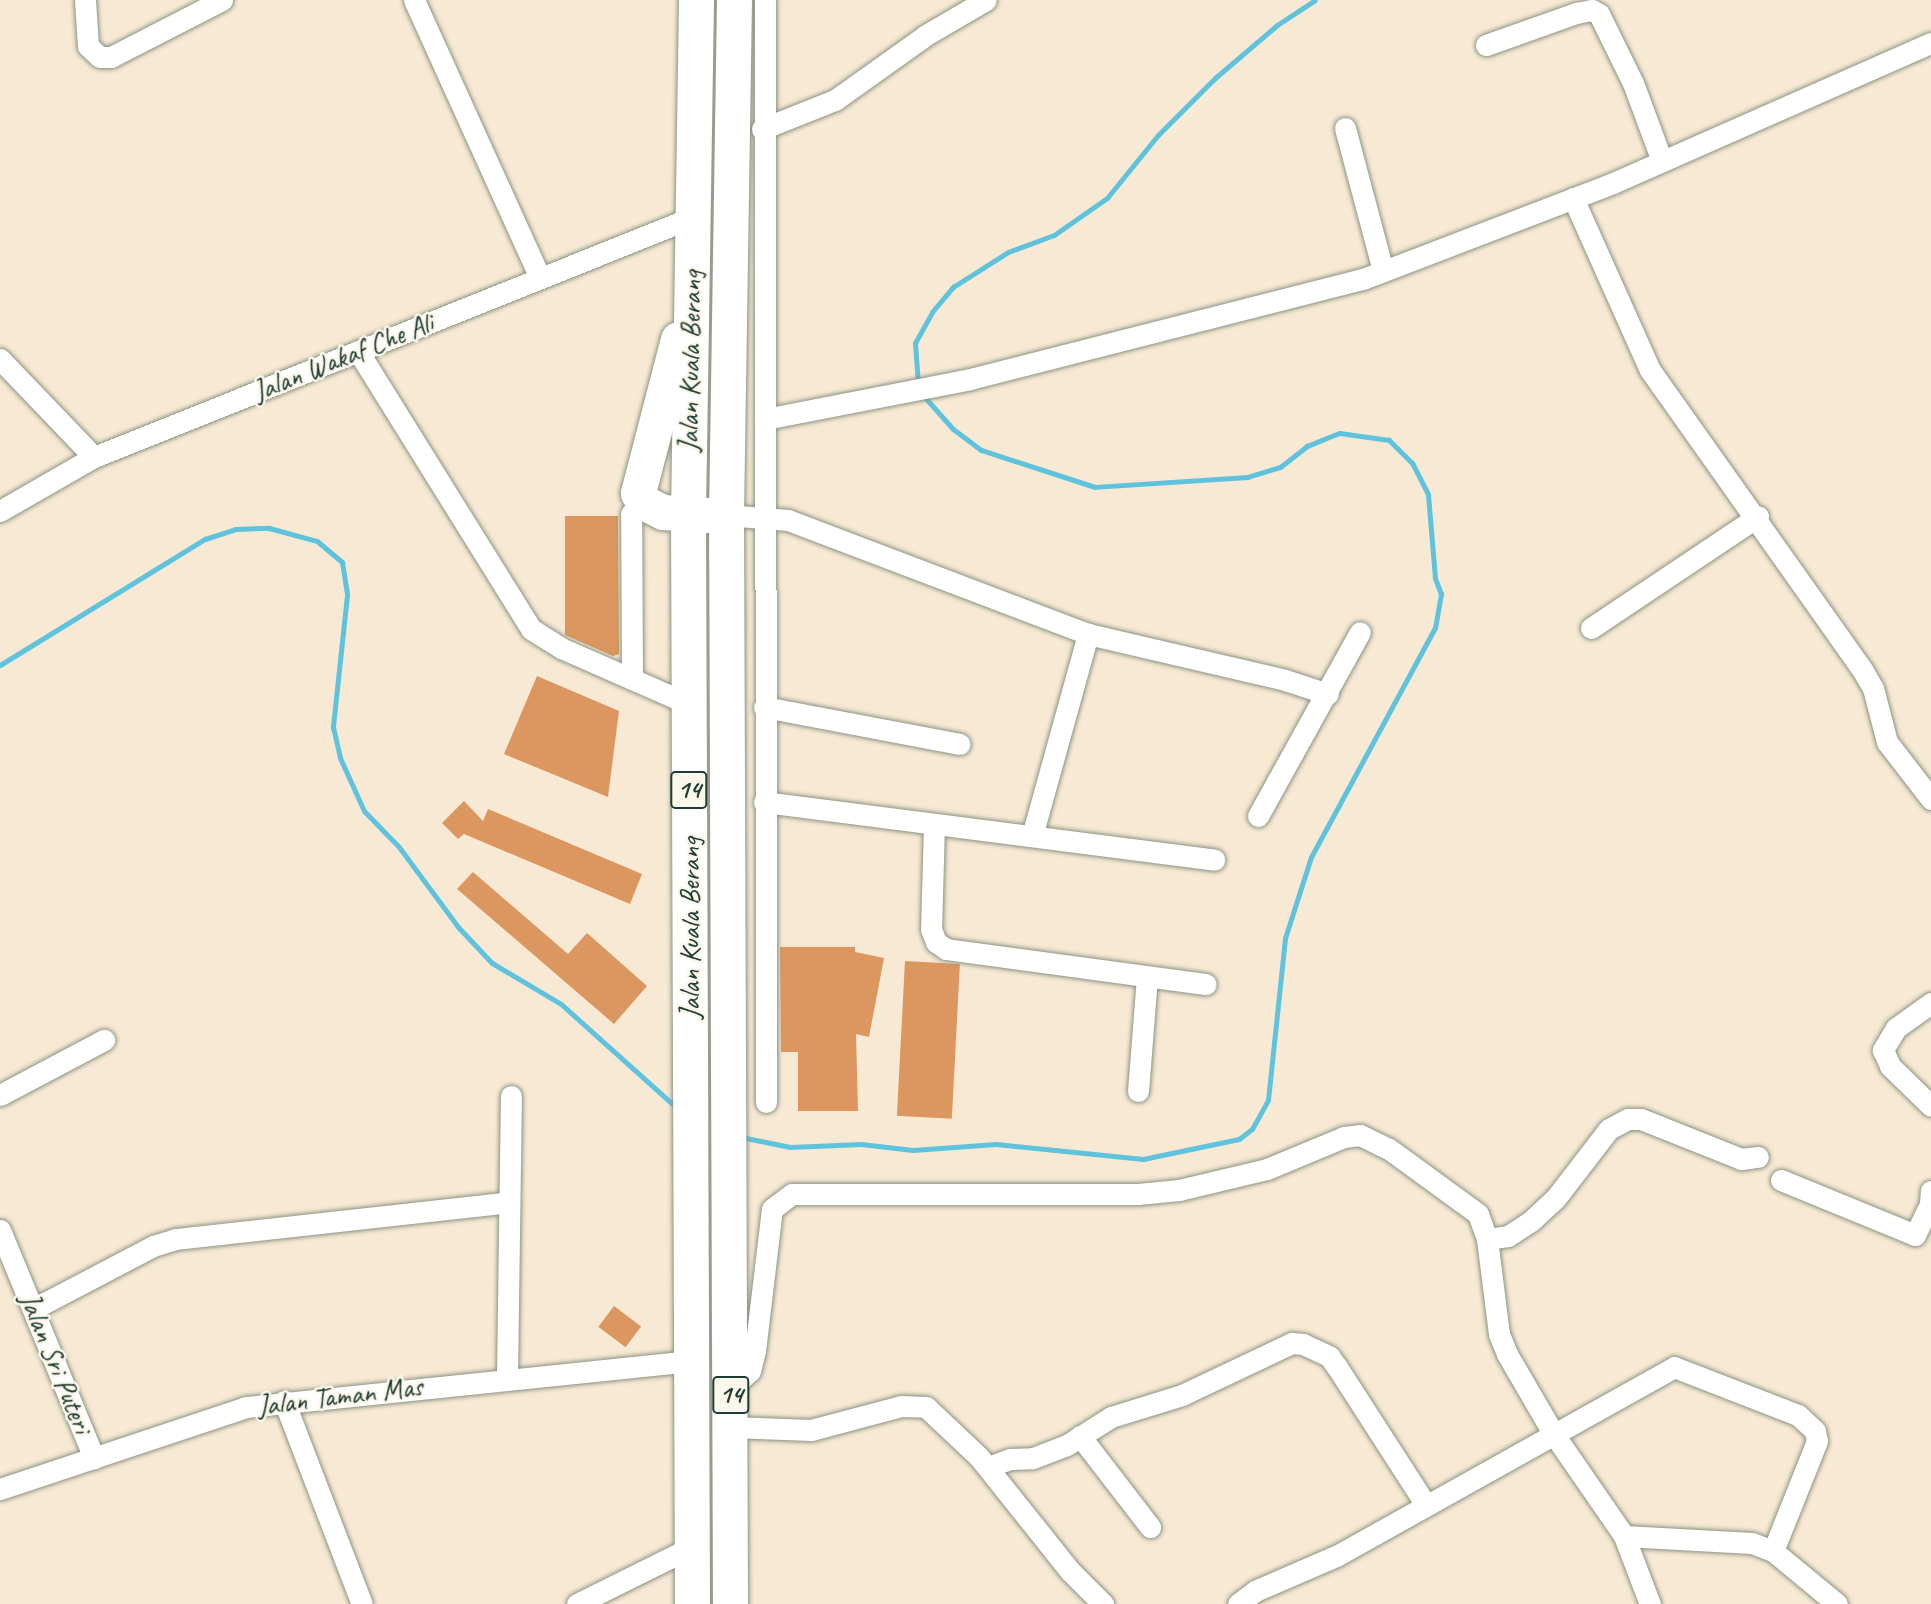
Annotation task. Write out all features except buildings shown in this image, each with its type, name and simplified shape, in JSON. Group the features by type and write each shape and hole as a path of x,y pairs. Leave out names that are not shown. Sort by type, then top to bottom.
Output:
{"highway":[{"name":"Jalan Kuala Berang","path":"692,1604 688,515 696,0"},
{"name":"Jalan Kuala Berang","path":"730,1604 726,515 734,0"},
{"path":"692,289 639,478 643,502 663,512 726,515"}],"street":[{"path":"86,0 88,46 100,57 123,52 222,0"},
{"path":"414,0 540,278"},
{"path":"765,0 762,129 766,1102"},
{"path":"762,129 835,100 926,35 986,0"},
{"path":"1486,46 1576,13 1592,10 1600,14 1633,83 1662,161"},
{"path":"765,419 970,379 1275,304 1383,271 1662,161 1931,43"},
{"path":"1345,128 1383,271"},
{"path":"1573,198 1650,370 1758,516 1863,671 1873,688 1887,742 1931,799"},
{"name":"Jalan Wakaf Che Ali","path":"0,512 94,457 693,217"},
{"path":"358,351 531,629 561,649 689,704"},
{"path":"0,359 94,457"},
{"path":"632,679 631,514 643,502"},
{"path":"726,515 763,515 1088,634 1285,680 1328,694"},
{"path":"1591,628 1758,516"},
{"path":"1258,816 1360,632"},
{"path":"1032,836 1088,634"},
{"path":"764,706 960,744"},
{"path":"764,802 1214,860"},
{"path":"934,824 931,929 936,942 963,954 1206,984"},
{"path":"1138,1091 1147,977"},
{"path":"729,999 766,998"},
{"path":"1931,1003 1896,1028 1883,1050 1890,1066 1931,1106"},
{"path":"0,1095 104,1040"},
{"path":"507,1377 511,1096"},
{"path":"1487,1239 1508,1236 1531,1221 1555,1199 1609,1129 1628,1119 1641,1119 1741,1159 1758,1157"},
{"path":"731,1388 750,1371 755,1351 772,1209 792,1194 1138,1194 1179,1190 1267,1169 1344,1137 1360,1135 1374,1139 1415,1171 1453,1193 1478,1214 1487,1239 1500,1334 1514,1368 1553,1433 1625,1536 1650,1604"},
{"path":"1781,1180 1914,1235 1930,1204 1931,1191"},
{"path":"35,1308 153,1246 176,1239 509,1202"},
{"name":"Jalan Sri Puteri","path":"0,1230 35,1308 94,1458"},
{"path":"988,1467 1010,1459 1033,1458 1080,1436 1111,1417 1182,1395 1292,1343 1303,1344 1329,1356 1426,1505"},
{"name":"Jalan Taman Mas","path":"0,1489 246,1407 507,1377 693,1361"},
{"path":"1238,1604 1255,1591 1338,1555 1674,1367 1798,1415 1815,1431 1817,1441 1773,1551"},
{"path":"284,1401 362,1604"},
{"path":"731,1427 811,1430 915,1405 937,1415 988,1467 1070,1571 1103,1604"},
{"path":"1080,1436 1150,1527"},
{"path":"1625,1536 1752,1543 1773,1551 1837,1604"},
{"path":"577,1604 692,1547"}],"waterway":[{"path":"918,384 915,343 932,312 953,287 1008,252 1054,235 1107,198 1158,135 1215,78 1277,25 1315,0"},
{"path":"741,1137 790,1147 861,1144 913,1150 996,1144 1143,1159 1239,1139 1252,1129 1268,1100 1285,938 1311,857 1435,628 1441,594 1435,578 1428,494 1412,463 1389,440 1339,433 1307,446 1280,467 1248,477 1095,487 981,450 953,429 921,393"},
{"path":"0,665 205,539 235,529 269,528 317,541 342,562 347,595 333,727 340,758 364,811 399,847 459,928 492,963 561,1004 678,1109"}]}
